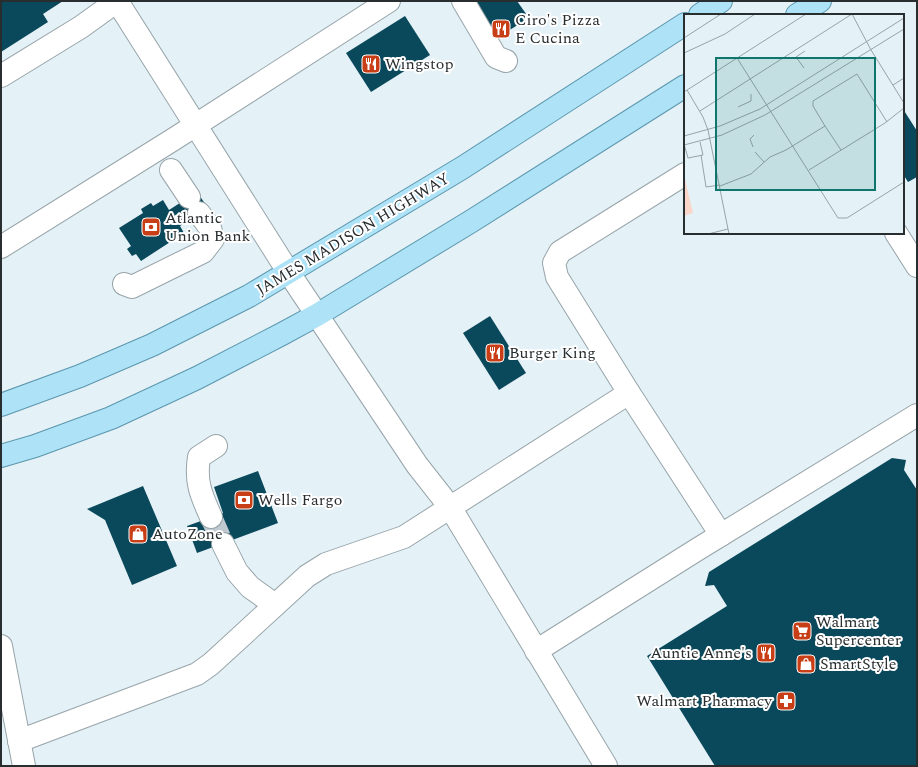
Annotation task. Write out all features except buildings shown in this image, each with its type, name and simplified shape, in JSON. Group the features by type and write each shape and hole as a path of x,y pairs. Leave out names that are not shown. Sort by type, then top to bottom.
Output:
{"main road":[{"path":"702,14 722,1"},
{"path":"799,14 820,1"},
{"name":"JAMES MADISON HIGHWAY","path":"1,405 80,376 152,345 249,296 462,168 684,25"},
{"path":"1,456 35,446 111,418 198,378 317,315 470,222 684,87"}],"street":[{"path":"1,76 81,27 117,1 289,273 417,465 450,507 606,766"},
{"path":"1,247 195,126 389,1"},
{"path":"463,1 496,57 506,61"},
{"path":"124,284 132,288 203,252 213,239 210,228 171,170"},
{"path":"684,175 560,252 554,263 557,277 629,393 721,535"},
{"path":"897,234 917,266"},
{"path":"13,739 198,674 211,664 307,576 326,564 404,537 629,393"},
{"path":"536,651 917,415"},
{"path":"211,517 200,490 197,472 200,458 216,446"},
{"path":"222,544 236,572 250,586 275,606"},
{"path":"1,646 13,739 24,766"}],"tunnel":[{"path":"211,517 223,544"}],"place":[{"name":"Ciro's Pizza E Cucina","path":"501,29"},
{"name":"Wingstop","path":"371,64"},
{"name":"Atlantic Union Bank","path":"151,227"},
{"name":"Burger King","path":"495,353"},
{"name":"Wells Fargo","path":"244,500"},
{"name":"AutoZone","path":"138,534"},
{"name":"Walmart Supercenter","path":"802,631"},
{"name":"Auntie Anne's","path":"766,653"},
{"name":"SmartStyle","path":"806,664"},
{"name":"Walmart Pharmacy","path":"786,701"}]}
